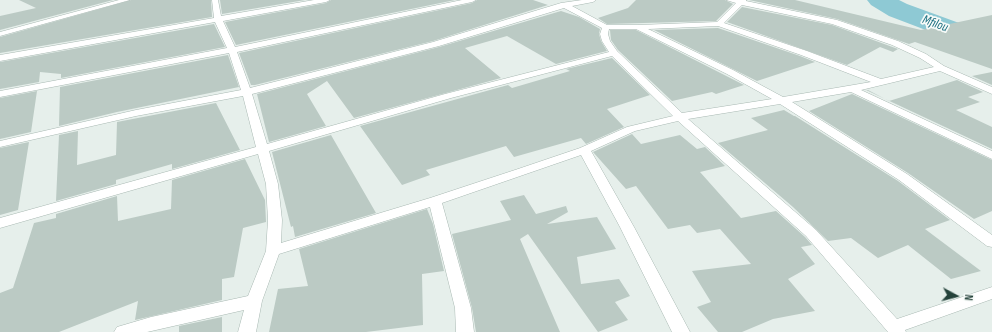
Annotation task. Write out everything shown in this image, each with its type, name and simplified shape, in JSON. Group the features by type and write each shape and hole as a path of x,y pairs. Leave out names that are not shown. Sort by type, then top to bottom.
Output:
{"street":[{"path":"0,34 127,0"},
{"path":"215,0 218,19 232,50 247,92 272,184 275,220 273,251 254,301 247,332"},
{"path":"0,58 326,0"},
{"path":"0,94 232,50 472,0"},
{"path":"0,144 136,113 247,92 436,44 561,3 593,0"},
{"path":"730,0 742,1 827,20 863,31 895,43 923,56 941,68 992,91"},
{"path":"719,24 742,1"},
{"path":"561,3 606,28 719,24 804,53 880,82"},
{"path":"637,27 730,72 834,132 902,177 992,242"},
{"path":"606,28 604,34 606,41 614,53 680,117 811,233 896,330 992,293"},
{"path":"0,224 448,96 614,53"},
{"path":"273,251 435,201 584,150 631,130 680,117 783,102 852,89 941,68"},
{"path":"852,89 992,155"},
{"path":"584,150 627,226 681,332"},
{"path":"435,201 463,308 465,332"},
{"path":"123,332 151,324 254,301"}],"building":[{"path":"19,0 113,0 0,30 0,16 36,8"},
{"path":"131,0 211,0 212,17 0,53 0,37"},
{"path":"220,0 305,0 222,14"},
{"path":"331,0 455,0 236,45 225,22 326,3"},
{"path":"477,0 533,0 548,5 433,41 255,85 251,85 239,53 472,3"},
{"path":"636,0 725,0 733,4 716,21 607,24 598,18 628,8"},
{"path":"749,0 795,0 921,30 992,15 992,69 915,42 909,44 837,19"},
{"path":"742,7 832,25 898,49 893,52 880,47 847,65 727,22"},
{"path":"561,11 579,17 600,29 599,34 601,41 607,51 556,64 507,36 465,48 501,78 354,118 327,81 307,94 326,126 269,142 257,94 439,47"},
{"path":"214,24 225,47 61,78 61,74 40,72 39,82 0,89 0,62"},
{"path":"718,28 815,62 757,81 654,30"},
{"path":"610,30 636,30 744,85 716,94 712,92 672,101 618,50 611,40"},
{"path":"228,55 239,87 117,112 59,126 60,87"},
{"path":"612,58 650,95 607,109 624,127 586,144 581,138 514,157 506,146 426,170 430,175 402,185 360,126 508,85 512,88 570,71 566,69"},
{"path":"992,72 992,85 972,76"},
{"path":"957,80 983,92 968,97 980,102 956,110 992,127 992,149 889,101"},
{"path":"37,91 31,132 0,139 0,98"},
{"path":"852,94 992,160 992,211 974,219 908,173 809,111"},
{"path":"216,103 240,150 172,169 172,164 116,180 116,184 56,201 59,135 78,131 77,165 116,155 117,122"},
{"path":"784,110 898,181 950,220 925,229 981,271 951,279 908,245 878,258 851,238 828,241 793,207 718,143 768,130 751,118"},
{"path":"632,134 641,144 680,135 697,149 705,147 725,166 700,172 741,218 776,211 805,237 812,245 801,247 815,264 788,279 815,311 773,319 742,332 718,332 697,307 711,302 692,271 751,264 720,229 697,233 690,225 668,229 636,186 626,189 593,152"},
{"path":"331,135 376,213 295,237 293,226 291,227 272,152"},
{"path":"29,142 18,210 0,215 0,148"},
{"path":"245,159 265,200 266,222 243,228 234,277 222,279 222,300 135,320 138,301 59,332 0,332 0,293 13,288 34,223 56,218 56,214 117,196 118,221 171,209 172,180"},
{"path":"524,195 536,214 566,206 568,212 547,224 597,217 616,249 577,257 581,284 619,279 630,296 615,302 628,320 598,332 528,234 520,239 560,332 476,332 472,308 452,234 511,220 500,201"},
{"path":"427,209 433,224 444,271 422,274 423,325 366,332 269,332 278,289 308,286 299,249"},
{"path":"222,317 222,332 179,332 179,326"}],"waterway":[{"name":"Mfilou","path":"880,0 898,10 992,45"}]}
